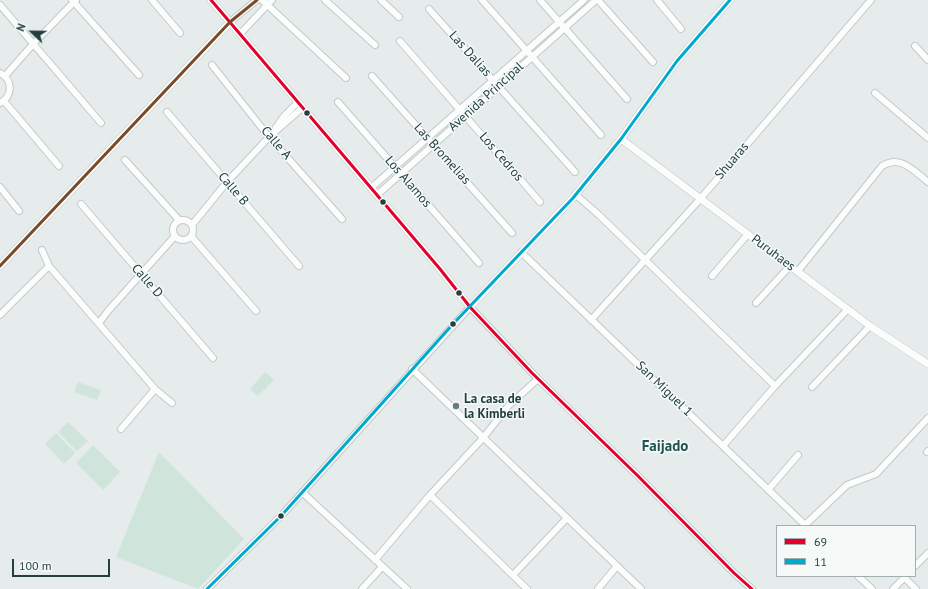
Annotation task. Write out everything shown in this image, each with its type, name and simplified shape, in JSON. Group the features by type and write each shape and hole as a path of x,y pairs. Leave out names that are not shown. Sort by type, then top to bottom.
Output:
{"street":[{"path":"152,0 180,33"},
{"path":"211,0 450,281 470,307 538,379 638,475 734,573 752,589"},
{"path":"0,266 230,22 257,0"},
{"path":"262,0 269,2 346,78"},
{"path":"325,0 375,45"},
{"path":"380,0 399,17"},
{"path":"482,0 601,136"},
{"path":"540,0 627,99"},
{"name":"Avenida Principal","path":"371,188 394,166 584,0"},
{"path":"597,0 654,62"},
{"name":"Avenida Principal","path":"377,196 498,86 597,0"},
{"path":"657,0 681,28"},
{"path":"207,589 282,516 412,369 576,195 621,139 676,61 730,0"},
{"name":"Shuaras","path":"591,320 701,198 871,0"},
{"path":"59,166 2,102 8,97 10,89 10,84 3,74 74,1 139,75"},
{"path":"240,34 269,2"},
{"path":"0,5 101,123"},
{"name":"Las Dalias","path":"429,9 575,172"},
{"name":"Los Cedros","path":"400,41 540,202"},
{"path":"915,46 928,60"},
{"name":"Calle A","path":"212,65 269,137 342,219"},
{"name":"Las Bromelias","path":"372,76 512,233"},
{"path":"874,93 928,138"},
{"name":"Los Alamos","path":"338,102 479,263"},
{"path":"192,225 227,182 269,137 284,116 300,105"},
{"name":"Calle B","path":"167,112 299,266"},
{"name":"Puruhaes","path":"621,139 848,310 928,364"},
{"path":"125,160 180,220"},
{"path":"798,271 882,166 892,161 904,163 928,182"},
{"path":"0,187 19,211"},
{"path":"576,195 775,386"},
{"name":"Calle D","path":"81,204 213,358"},
{"path":"185,219 192,225 194,231 186,240 180,240 175,236 173,227 174,224 180,220 185,219"},
{"path":"712,276 748,234"},
{"path":"99,323 175,236"},
{"path":"191,236 256,311"},
{"path":"42,250 49,266 156,389 172,403"},
{"name":"San Miguel 1","path":"521,252 805,525"},
{"path":"0,315 49,266"},
{"path":"756,303 790,266"},
{"path":"723,446 775,386 848,310"},
{"path":"812,387 870,326"},
{"path":"412,369 641,589"},
{"path":"375,560 430,495 483,438 509,405 538,379"},
{"path":"122,429 156,389"},
{"path":"807,525 847,485 876,474 928,418"},
{"path":"768,490 798,455"},
{"path":"302,492 407,589"},
{"path":"430,495 528,589"},
{"path":"513,575 567,518"},
{"path":"916,565 928,553"},
{"path":"598,589 617,566"},
{"path":"362,589 382,567"},
{"path":"859,577 872,589"},
{"path":"893,589 905,577 916,589"},
{"path":"516,589 522,583"}],"green space":[{"path":"265,372 274,380 258,396 250,389"},
{"path":"78,382 101,390 97,400 74,392"},
{"path":"68,422 88,441 77,451 58,432"},
{"path":"56,433 75,453 64,464 45,444"},
{"path":"93,445 120,472 103,490 76,463"},
{"path":"159,452 244,539 198,589 116,557"}],"transit line":[{"name":"69","path":"211,0 440,269 470,307 532,373 752,589"},
{"path":"0,266 230,22 257,0"},
{"name":"11","path":"207,589 281,516 453,324 573,198 621,139 677,61 730,0"}],"place":[{"name":"La casa de la Kimberli","path":"456,406"}],"district":[{"name":"Faijado","path":"665,447"}]}
